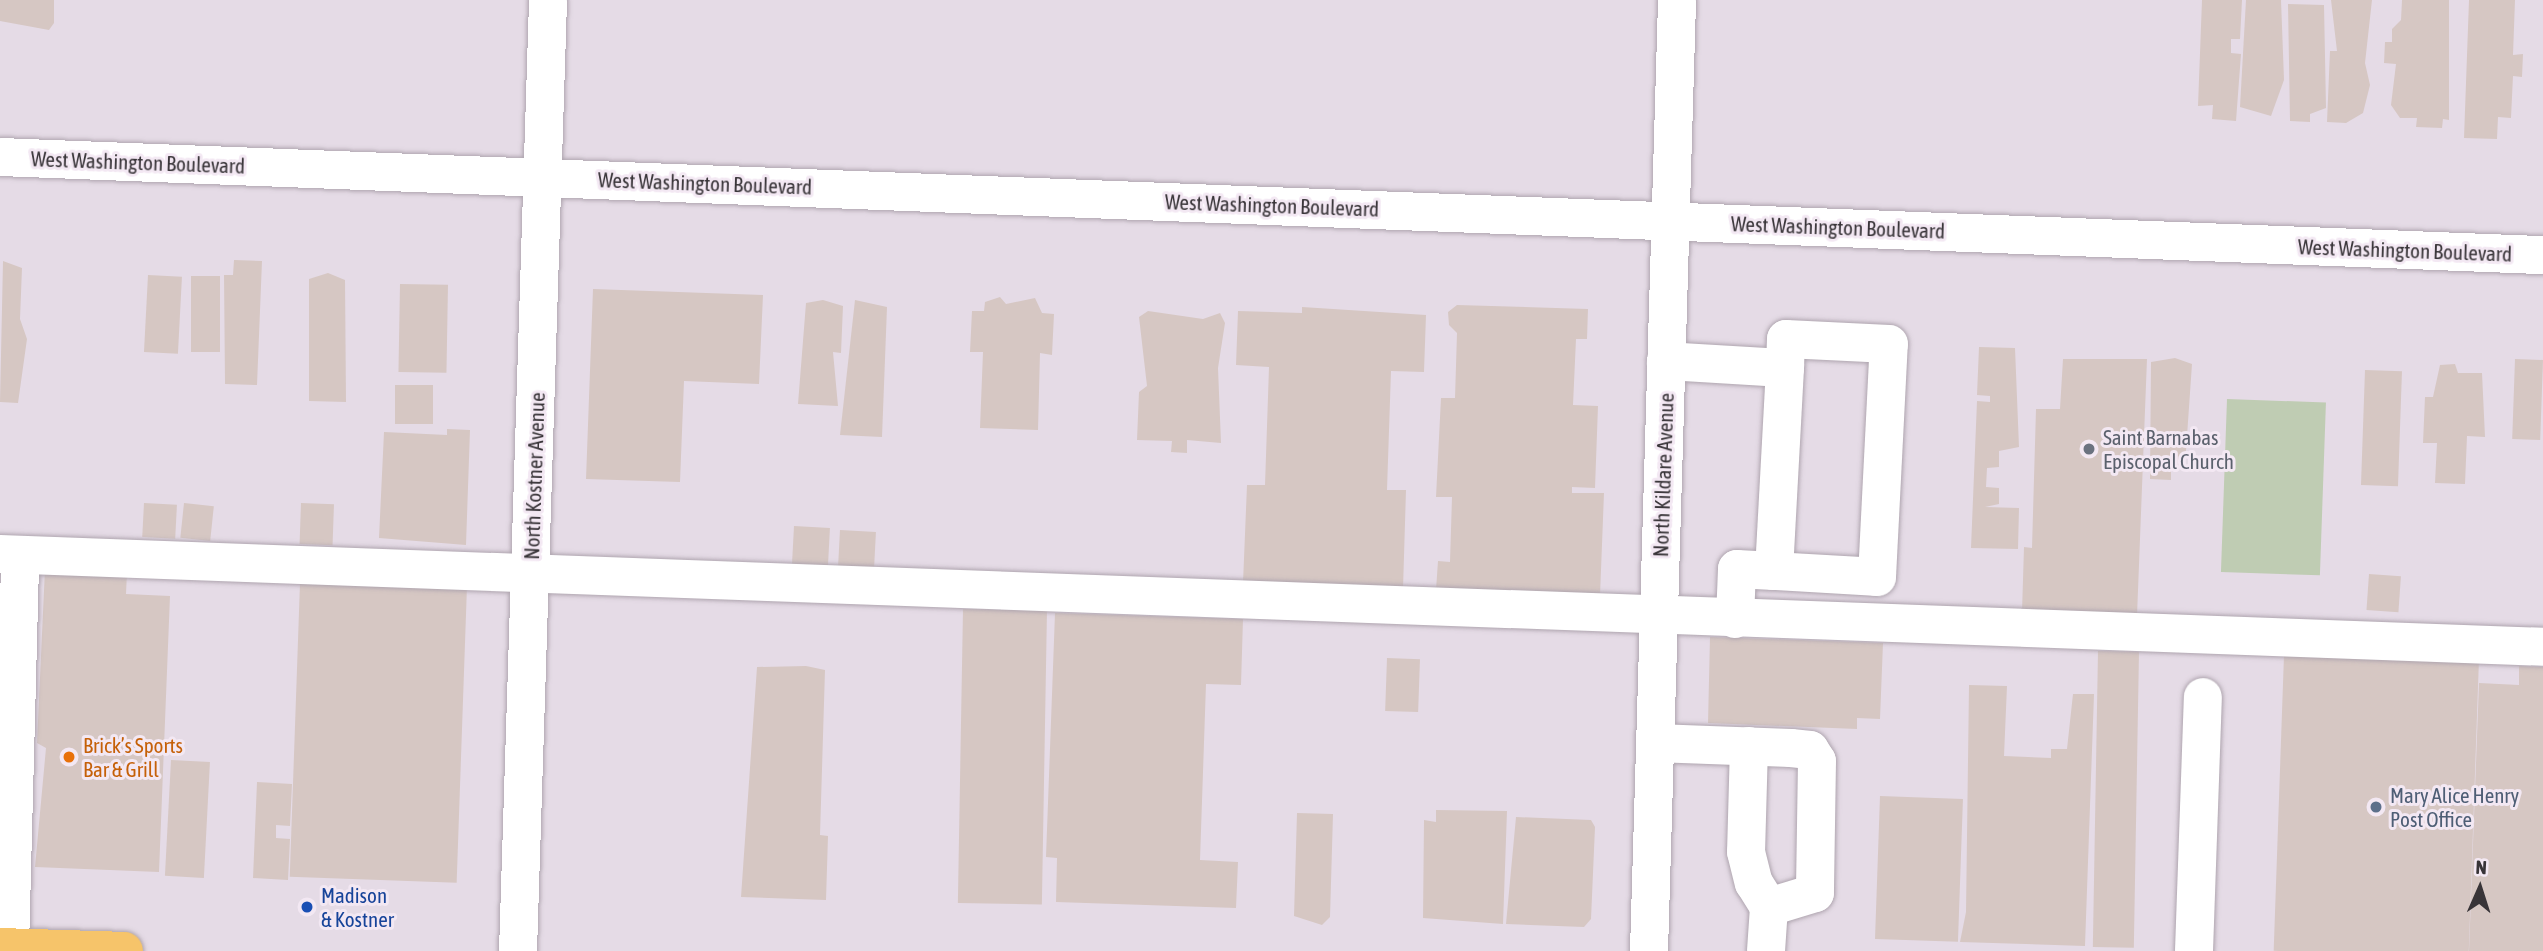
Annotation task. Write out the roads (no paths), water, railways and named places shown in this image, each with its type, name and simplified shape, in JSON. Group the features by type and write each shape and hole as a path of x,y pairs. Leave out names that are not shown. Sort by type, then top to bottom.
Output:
{"main road":[{"path":"5,947 124,951"}],"street":[{"name":"North Kostner Avenue","path":"518,951 548,0"},
{"name":"North Kildare Avenue","path":"1649,951 1677,0"},
{"name":"West Washington Boulevard","path":"0,157 2543,255"},
{"path":"1735,620 1737,569 1877,577 1889,344 1786,339 1774,571"},
{"path":"1666,361 1785,368"},
{"path":"5,947 10,555 1735,620 2543,647"},
{"path":"2194,951 2203,697"},
{"path":"1655,743 1810,750 1819,780 1815,893 1769,907"},
{"path":"1749,747 1746,852 1769,907 1766,951"}],"place":[{"name":"Saint Barnabas Episcopal Church","path":"2089,449"},
{"name":"Brick’s Sports Bar & Grill","path":"69,757"},
{"name":"Mary Alice Henry Post Office","path":"2376,807"},
{"name":"Madison & Kostner","path":"307,907"}]}
